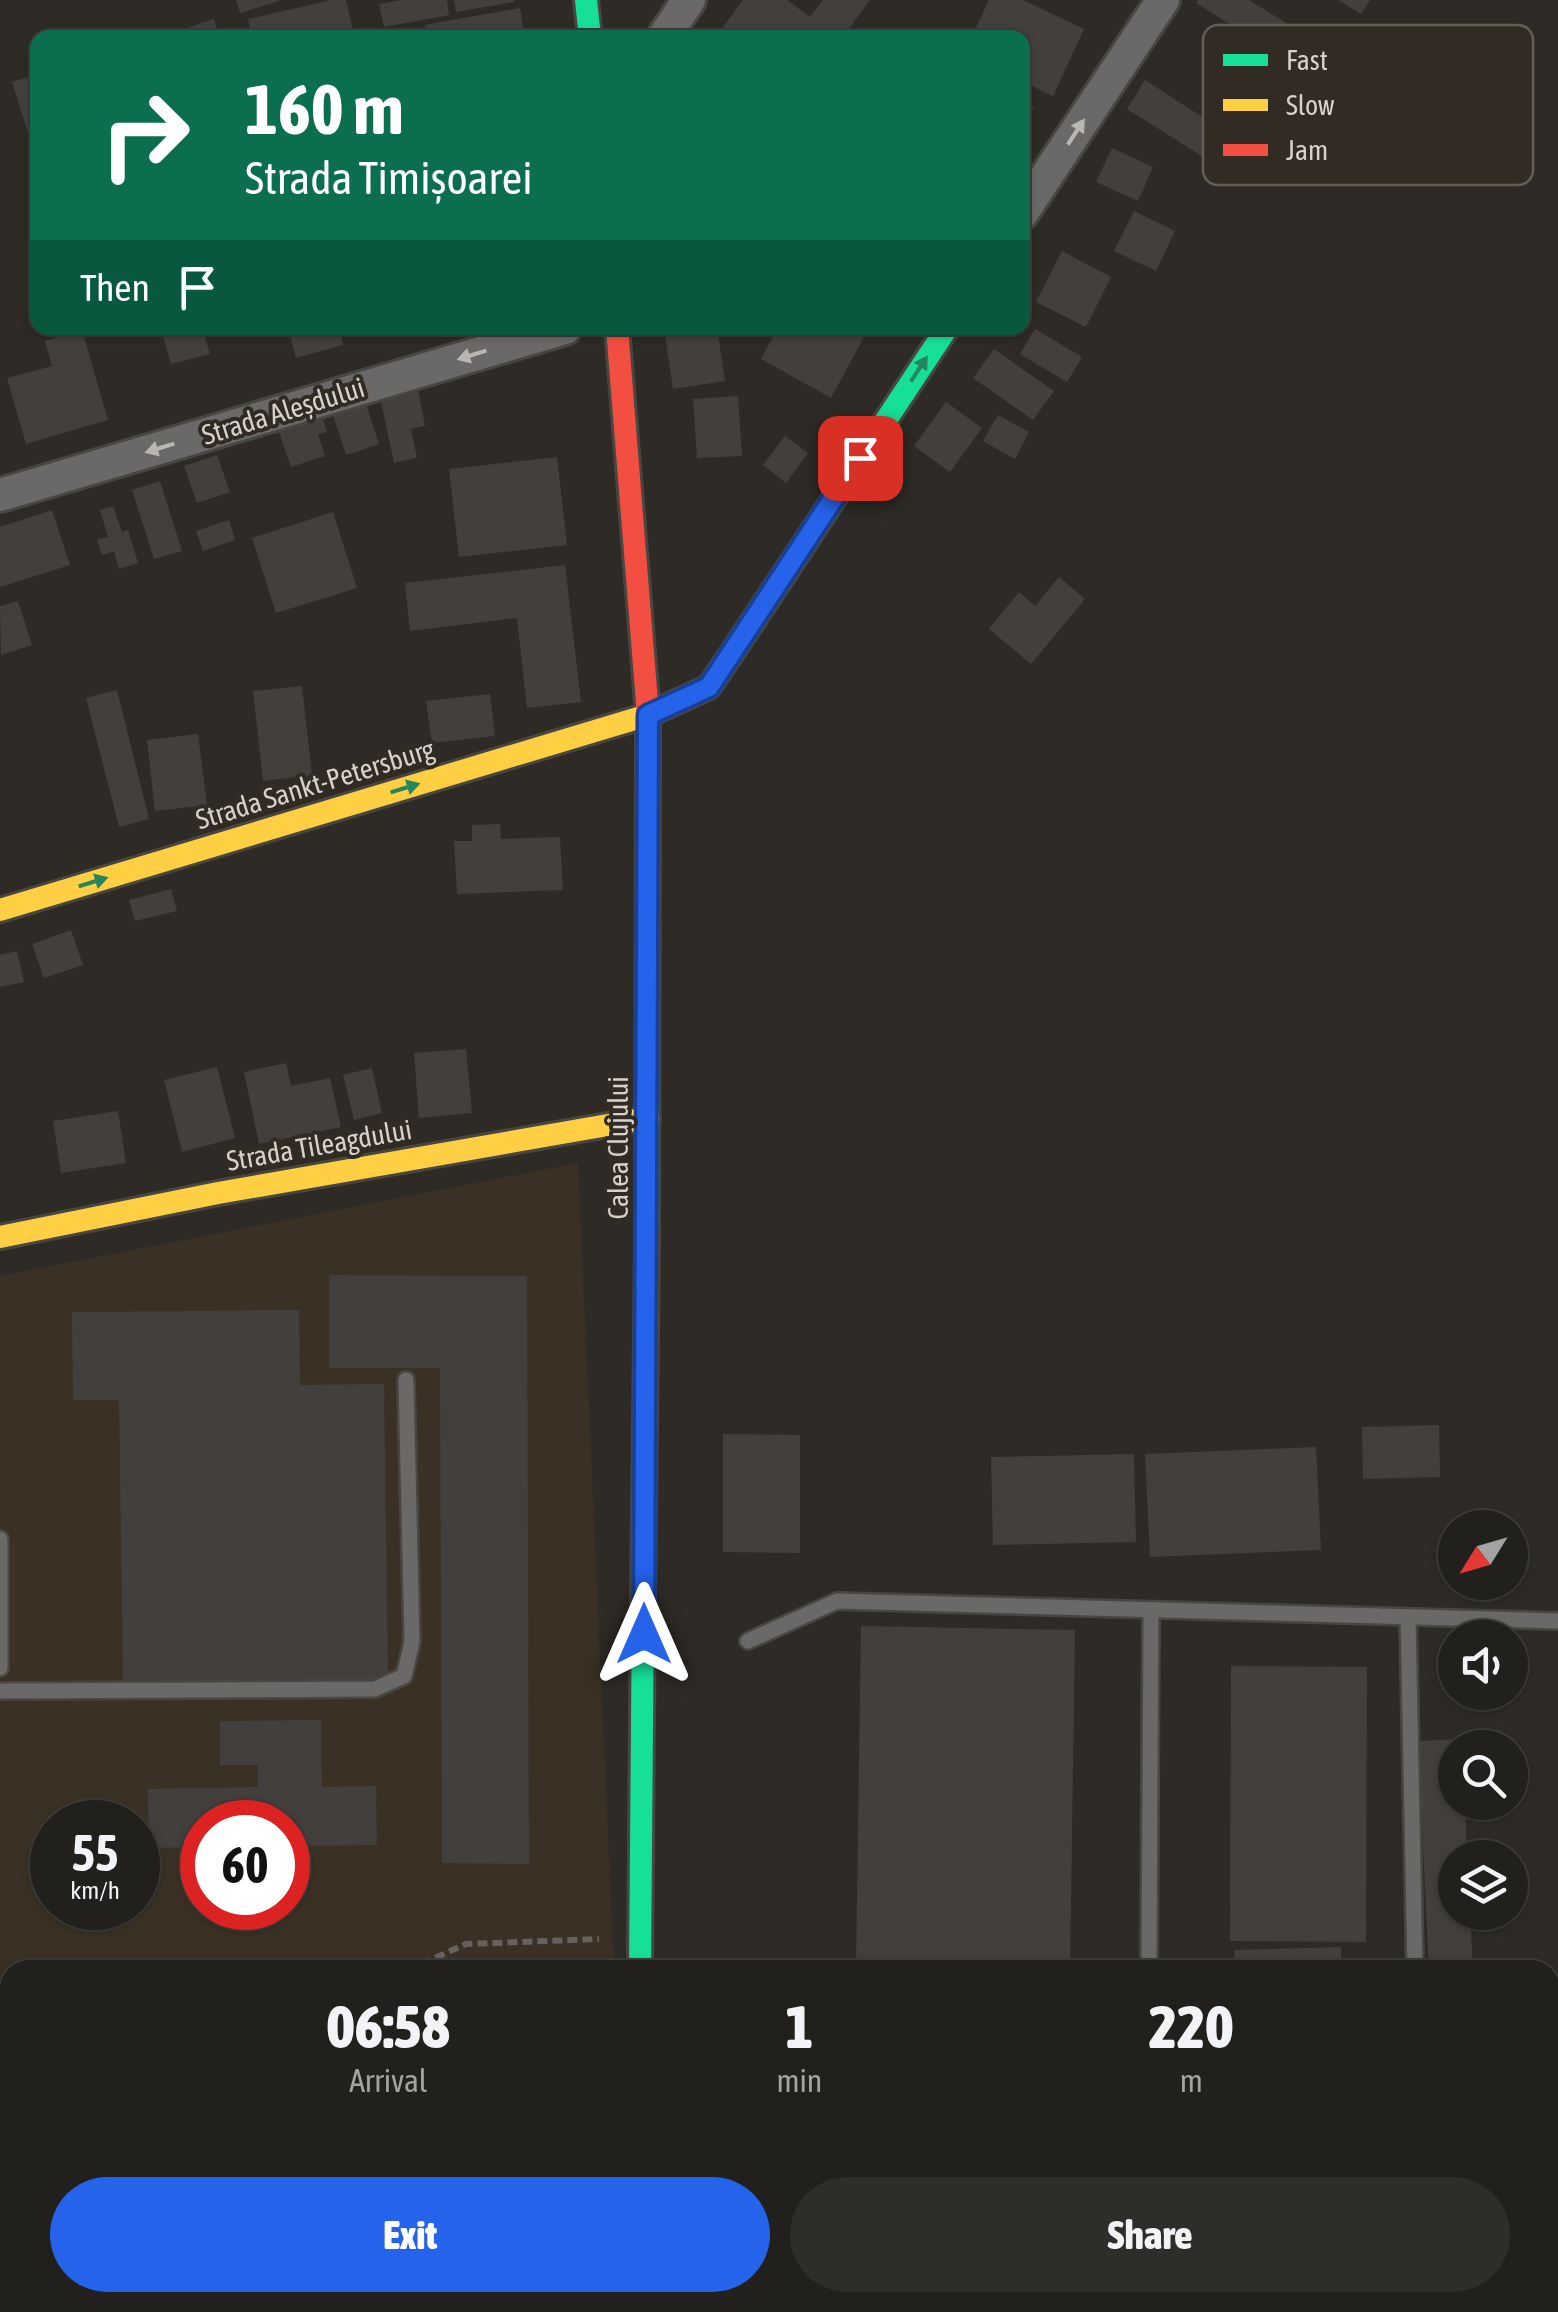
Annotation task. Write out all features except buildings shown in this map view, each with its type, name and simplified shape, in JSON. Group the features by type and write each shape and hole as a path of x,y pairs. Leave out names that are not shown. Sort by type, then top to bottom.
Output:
{"street":[{"path":"586,0 589,30"},
{"path":"669,30 690,0"},
{"path":"1030,201 1163,0"},
{"name":"Strada Aleșdului","path":"0,495 541,335"},
{"name":"Calea Clujului","path":"619,335 648,715 640,1960"},
{"name":"Strada Sankt-Petersburg","path":"0,910 648,715 709,687 942,335"},
{"name":"Strada Tileagdului","path":"0,1237 218,1193 648,1118"}],"lane":[{"path":"0,1692 375,1689 404,1676 412,1642 406,1380"},
{"path":"0,1539 0,1668"},
{"path":"748,1641 837,1601 1558,1621"},
{"path":"1148,1960 1150,1610"},
{"path":"1408,1617 1415,1960"}],"path":[{"path":"430,1960 466,1944 640,1938"}],"shaded area":[{"path":"578,1163 614,1960 0,1960 0,1276"}],"traffic: fast":[{"path":"586,0 589,30"},
{"path":"732,653 942,335"},
{"path":"647,1244 648,772"},
{"path":"640,1960 643,1602"}],"traffic: slow":[{"path":"0,910 648,715 709,687 732,653"},
{"path":"0,1237 218,1193 648,1118"}],"traffic: jam":[{"path":"618,335 648,715 648,772"},
{"path":"643,1602 647,1244"}],"route":[{"path":"644,1634 648,715 709,687 860,458"}]}
